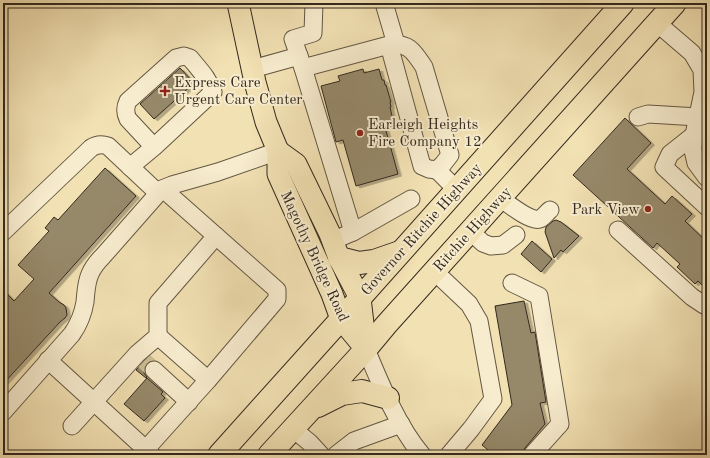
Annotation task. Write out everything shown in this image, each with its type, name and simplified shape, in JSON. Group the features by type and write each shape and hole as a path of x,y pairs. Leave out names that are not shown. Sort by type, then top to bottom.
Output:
{"highway":[{"name":"Governor Ritchie Highway","path":"219,455 623,3"},
{"name":"Ritchie Highway","path":"269,455 366,349 434,271 675,3"},
{"path":"336,249 359,263 374,261 402,251"},
{"path":"310,410 342,394 362,391 388,398"}],"main road":[{"name":"Magothy Bridge Road","path":"238,3 252,69 266,122 278,151 278,174 332,294 341,319 366,349"},
{"name":"Magothy Bridge Road","path":"278,151 296,164 360,298 366,349"}],"street":[{"path":"314,3 313,33 294,39 353,232"},
{"path":"384,3 422,166 437,170 457,190"},
{"path":"657,22 692,53 702,70 702,92 694,135 693,150 696,164 707,178"},
{"path":"252,69 301,62 393,45 406,46 424,67 450,155 444,164 437,170"},
{"path":"130,167 154,148 213,92 211,84 190,58 179,56 128,101 126,115 128,120 154,148"},
{"path":"638,117 648,114 698,117"},
{"path":"694,135 670,154 664,167 707,207"},
{"path":"3,232 91,148 103,145 108,146 130,167 216,236 277,290 277,299 189,402 149,452 48,360"},
{"path":"3,412 72,334 81,319 85,302 87,282 94,266 161,191 172,185 225,170 278,151"},
{"path":"336,249 353,232 411,198"},
{"path":"500,198 523,214 538,220 550,210"},
{"path":"618,230 692,297 704,305 707,305"},
{"path":"470,231 483,244 490,246 503,245 516,236"},
{"path":"72,426 94,402 145,362 158,336 158,303 216,236"},
{"path":"434,271 470,304 479,322 493,399 471,429 449,455"},
{"path":"512,283 539,296 560,424 532,455"},
{"path":"158,336 208,380"},
{"path":"366,349 401,424 417,450 422,455"},
{"path":"145,362 189,402"},
{"path":"336,455 354,441 401,424"},
{"path":"293,429 321,455"}],"building":[{"name":"Express Care Urgent Care Center","path":"180,68 194,83 154,119 140,104"},
{"name":"Earleigh Heights Fire Company 12","path":"363,69 364,73 379,69 382,80 384,80 386,85 391,102 390,107 394,125 385,127 398,174 356,186 343,140 336,142 321,86 340,81 338,76"},
{"name":"Park View","path":"625,118 651,143 627,169 665,204 672,196 692,214 685,221 707,242 707,290 698,281 695,284 677,267 680,264 657,243 653,248 573,175"},
{"path":"105,168 136,196 49,293 64,305 67,315 3,384 3,290 14,301 34,279 18,265 49,231 45,228 54,217 58,220"},
{"path":"556,220 561,222 579,236 563,252 561,250 554,258 545,232 546,227"},
{"path":"532,241 552,259 541,272 521,254"},
{"path":"524,301 531,333 535,332 546,402 540,403 545,424 525,448 522,455 494,455 482,445 512,405 495,306"},
{"path":"147,358 150,361 144,367 146,378 136,370"},
{"path":"147,378 163,392 161,394 165,398 144,421 124,404"}],"tunnel":[{"path":"144,361 154,370"}],"place":[{"name":"Express Care Urgent Care Center","path":"165,91"},
{"name":"Earleigh Heights Fire Company 12","path":"360,133"},
{"name":"Park View","path":"648,209"}]}
